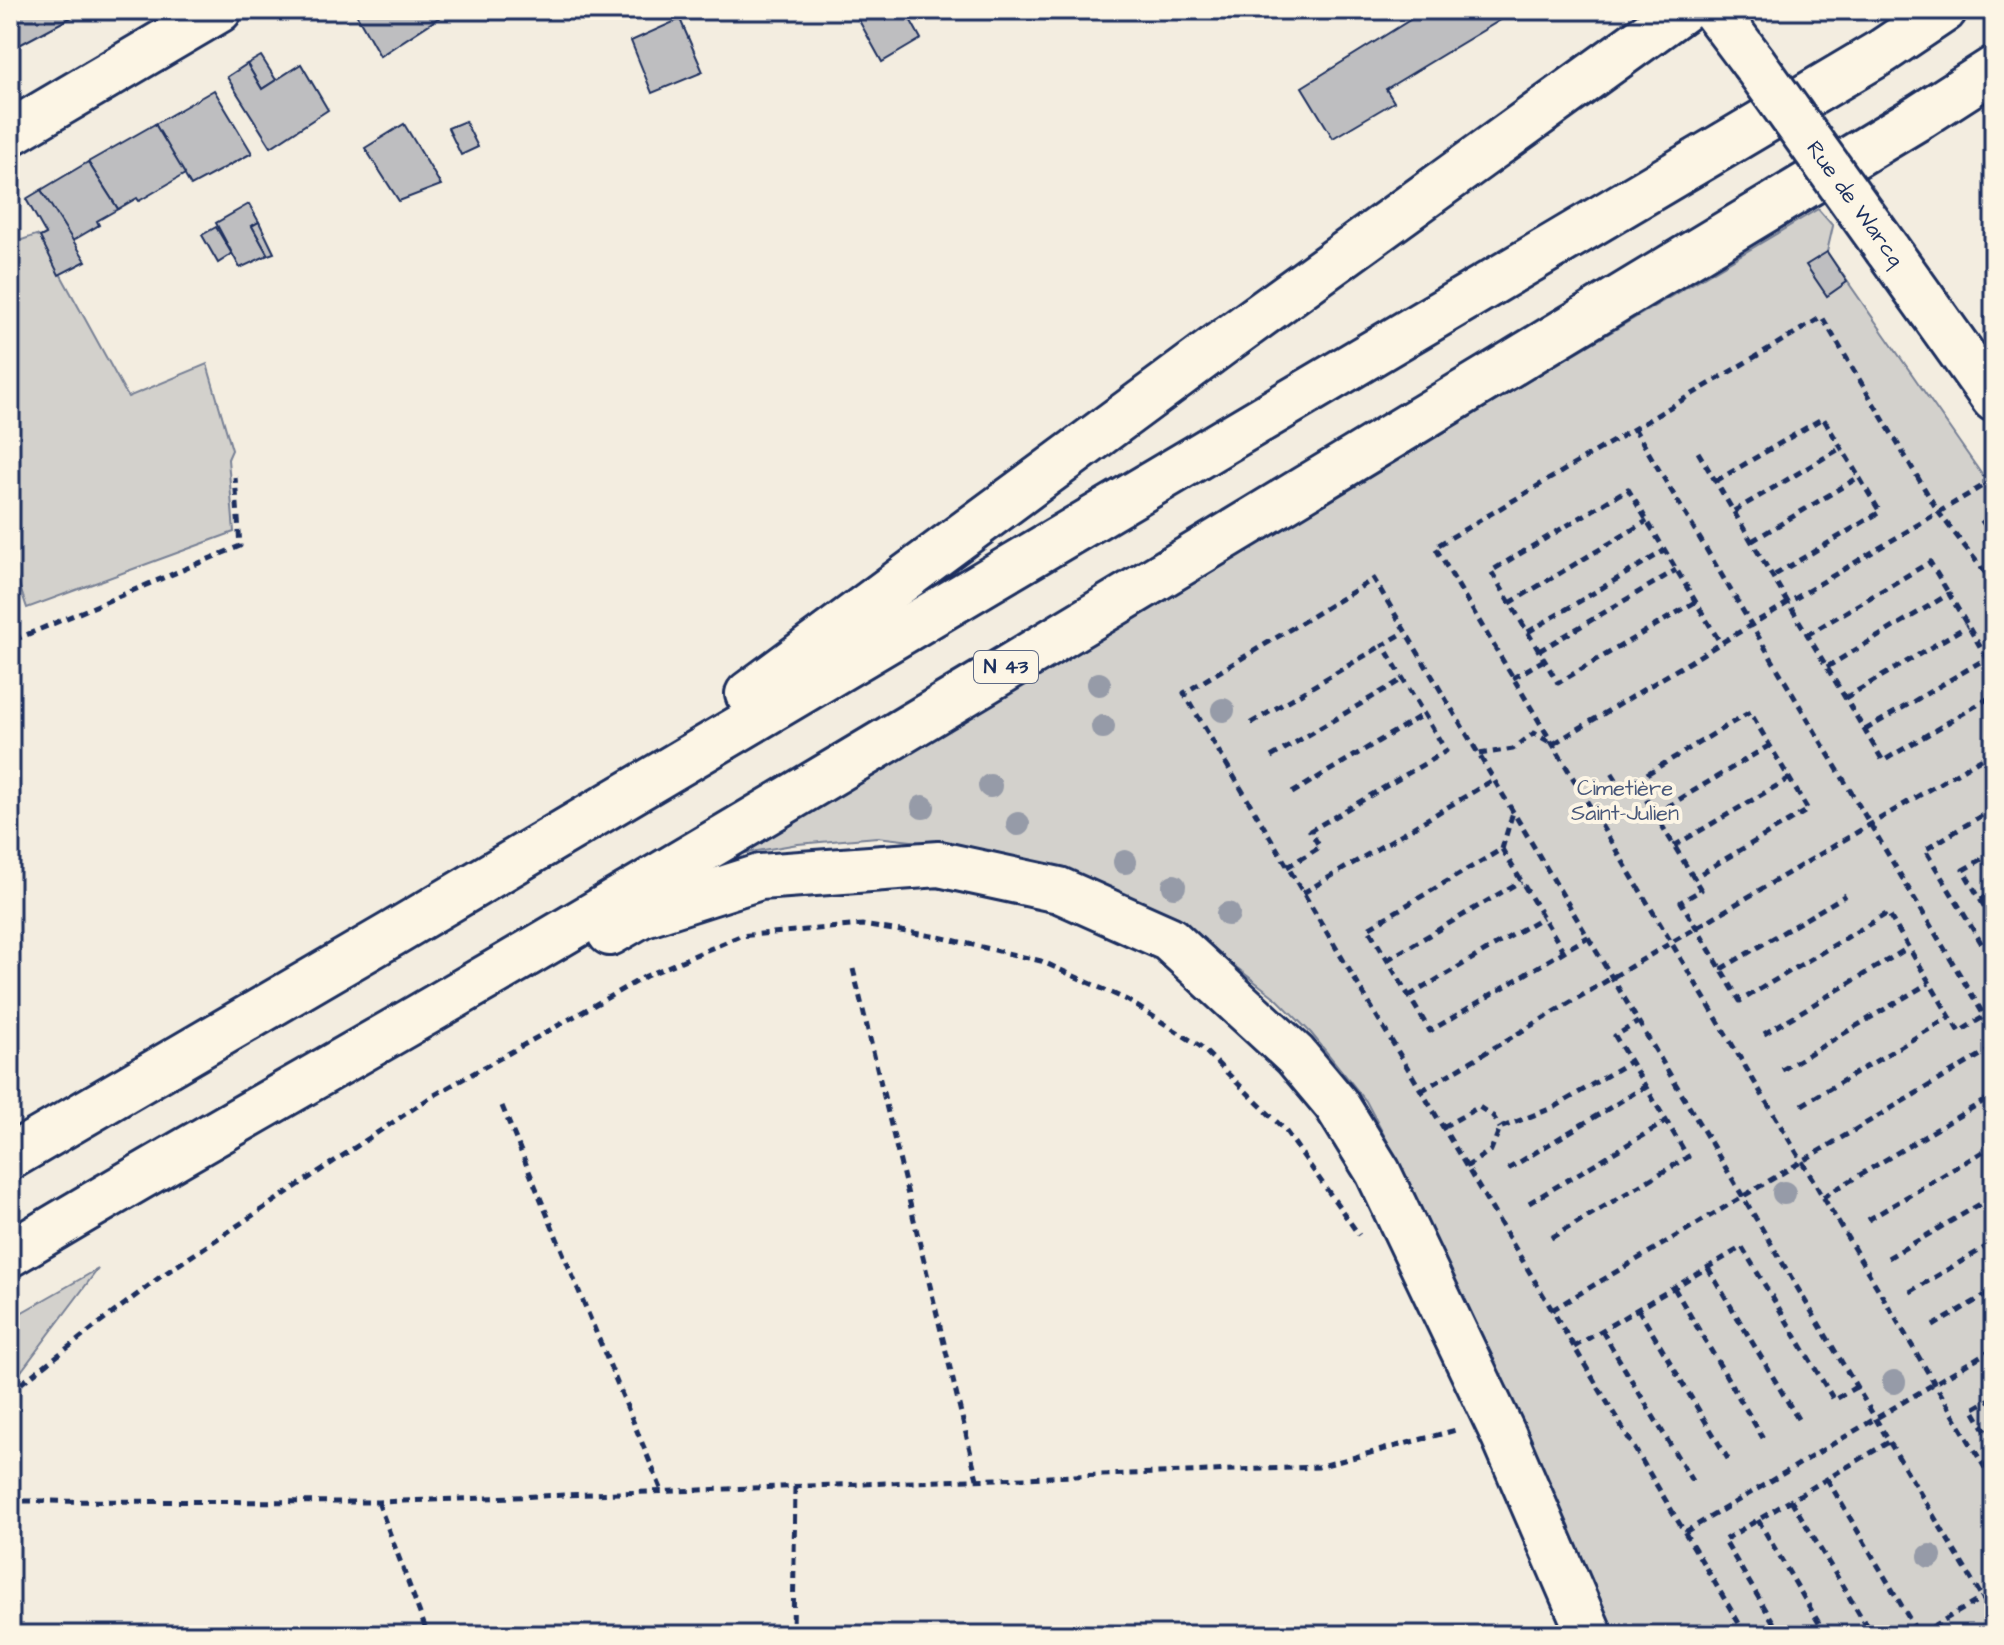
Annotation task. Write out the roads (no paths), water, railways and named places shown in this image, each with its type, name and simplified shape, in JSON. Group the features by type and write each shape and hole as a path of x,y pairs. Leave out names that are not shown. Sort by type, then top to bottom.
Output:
{"main road":[{"path":"10,133 219,10"},
{"path":"392,934 566,814 728,709 1225,341 1682,10"},
{"name":"Rue de Warcq","path":"1714,10 1994,399"},
{"path":"10,1157 1883,51 1944,10"},
{"name":"N 43","path":"10,1254 139,1175 462,992 911,725 1994,69"},
{"path":"10,1265 150,1196 641,915 760,877 939,864 1059,890 1169,939 1295,1055 1336,1104 1378,1172 1421,1268 1504,1436 1590,1635"}],"park label":[{"name":"Cimetière Saint-Julien","path":"1625,800"}]}
